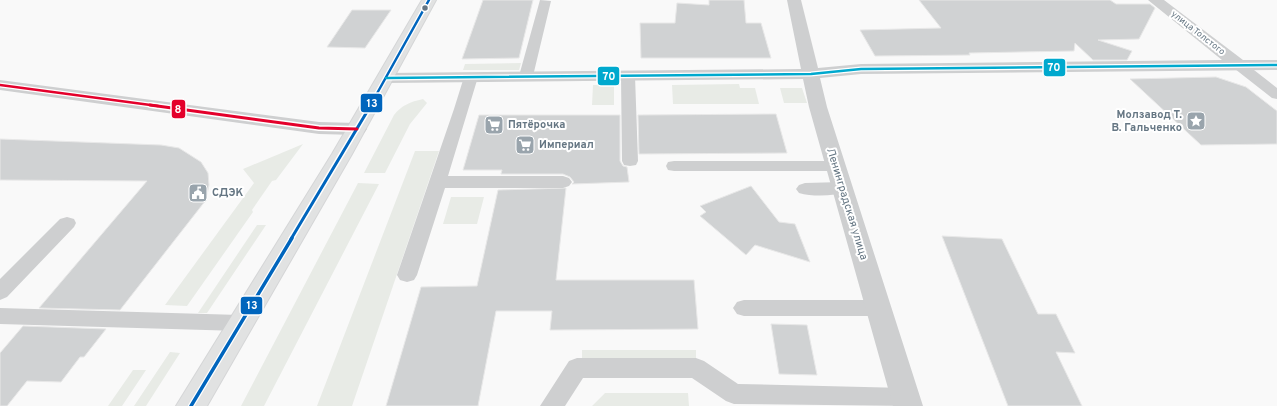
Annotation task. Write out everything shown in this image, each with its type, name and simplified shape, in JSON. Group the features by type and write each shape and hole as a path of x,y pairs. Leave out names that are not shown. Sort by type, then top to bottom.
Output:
{"main road":[{"path":"191,406 357,128 429,0"}],"street":[{"name":"Ленинградская улица","path":"794,0 818,107 907,402"},
{"name":"улица Толстого","path":"1155,0 1240,66"},
{"path":"386,78 811,74 861,69 1277,65"},
{"path":"0,85 319,128 357,128"}],"lane":[{"path":"526,76 545,2"},
{"path":"1240,66 1277,95"},
{"path":"628,76 630,161"},
{"path":"407,275 462,109 471,77"},
{"path":"674,166 836,166"},
{"path":"438,182 563,182"},
{"path":"805,189 842,188"},
{"path":"4,284 66,223"},
{"path":"744,308 878,308"},
{"path":"0,316 240,323"},
{"path":"552,406 577,368 696,368 734,394 907,402"}],"shaded area":[{"path":"521,63 519,70 463,70 465,64"},
{"path":"739,84 740,88 755,88 759,104 673,104 672,85"},
{"path":"593,85 614,85 614,105 592,105"},
{"path":"780,88 802,88 807,103 784,103"},
{"path":"423,99 427,103 410,124 385,173 364,173 394,115 407,104"},
{"path":"303,144 276,180 272,181 252,210 253,212 187,306 165,305 254,183 243,169"},
{"path":"415,151 439,151 352,406 317,406"},
{"path":"358,183 379,184 264,406 241,406"},
{"path":"451,197 484,197 477,224 443,224"},
{"path":"257,225 266,225 207,313 198,313"},
{"path":"582,350 696,350 696,361 582,361"},
{"path":"170,352 180,353 146,406 134,406"},
{"path":"133,370 146,370 122,406 108,406"},
{"path":"605,393 688,393 689,406 592,406"}],"building":[{"path":"483,0 533,0 519,58 462,59"},
{"path":"709,0 744,0 746,23 761,23 771,58 641,58 640,23 675,23 677,3 709,5"},
{"path":"919,0 1110,0 1116,4 1150,4 1155,8 1139,39 1098,40 1132,51 1127,60 1093,60 1075,43 1074,51 969,53 970,55 875,56 860,30 941,28"},
{"path":"352,10 391,10 365,48 327,47"},
{"path":"1216,77 1246,87 1277,111 1277,144 1201,145 1130,79"},
{"path":"776,114 787,153 639,154 638,115"},
{"name":"Империал","path":"479,115 620,115 620,161 623,166 627,167 629,182 572,184 574,182 570,177 563,174 501,174 502,170 463,170"},
{"path":"0,139 161,145 179,148 201,162 208,173 209,185 206,200 120,310 39,308 147,181 0,180"},
{"path":"751,186 779,222 795,224 810,262 755,245 746,255 700,216 706,212 700,206"},
{"path":"566,188 556,280 694,280 698,329 550,330 552,311 496,311 478,406 386,406 421,287 477,286 498,190"},
{"path":"942,236 1002,239 1038,314 1056,314 1075,353 1056,352 1082,406 1008,406"},
{"path":"771,324 807,325 817,375 779,374"},
{"path":"23,326 106,329 84,357 80,357 61,382 27,381 7,406 0,406 0,353"}],"transit line":[{"name":"13","path":"191,406 372,103 429,0"},
{"name":"70","path":"386,78 811,74 861,69 1277,65"},
{"name":"8","path":"0,85 319,128 357,129"}],"place":[{"name":"Молзавод Т. В. Гальченко","path":"1196,121"},
{"name":"Пятёрочка","path":"494,125"},
{"name":"Империал","path":"525,145"},
{"name":"СДЭК","path":"198,193"}]}
